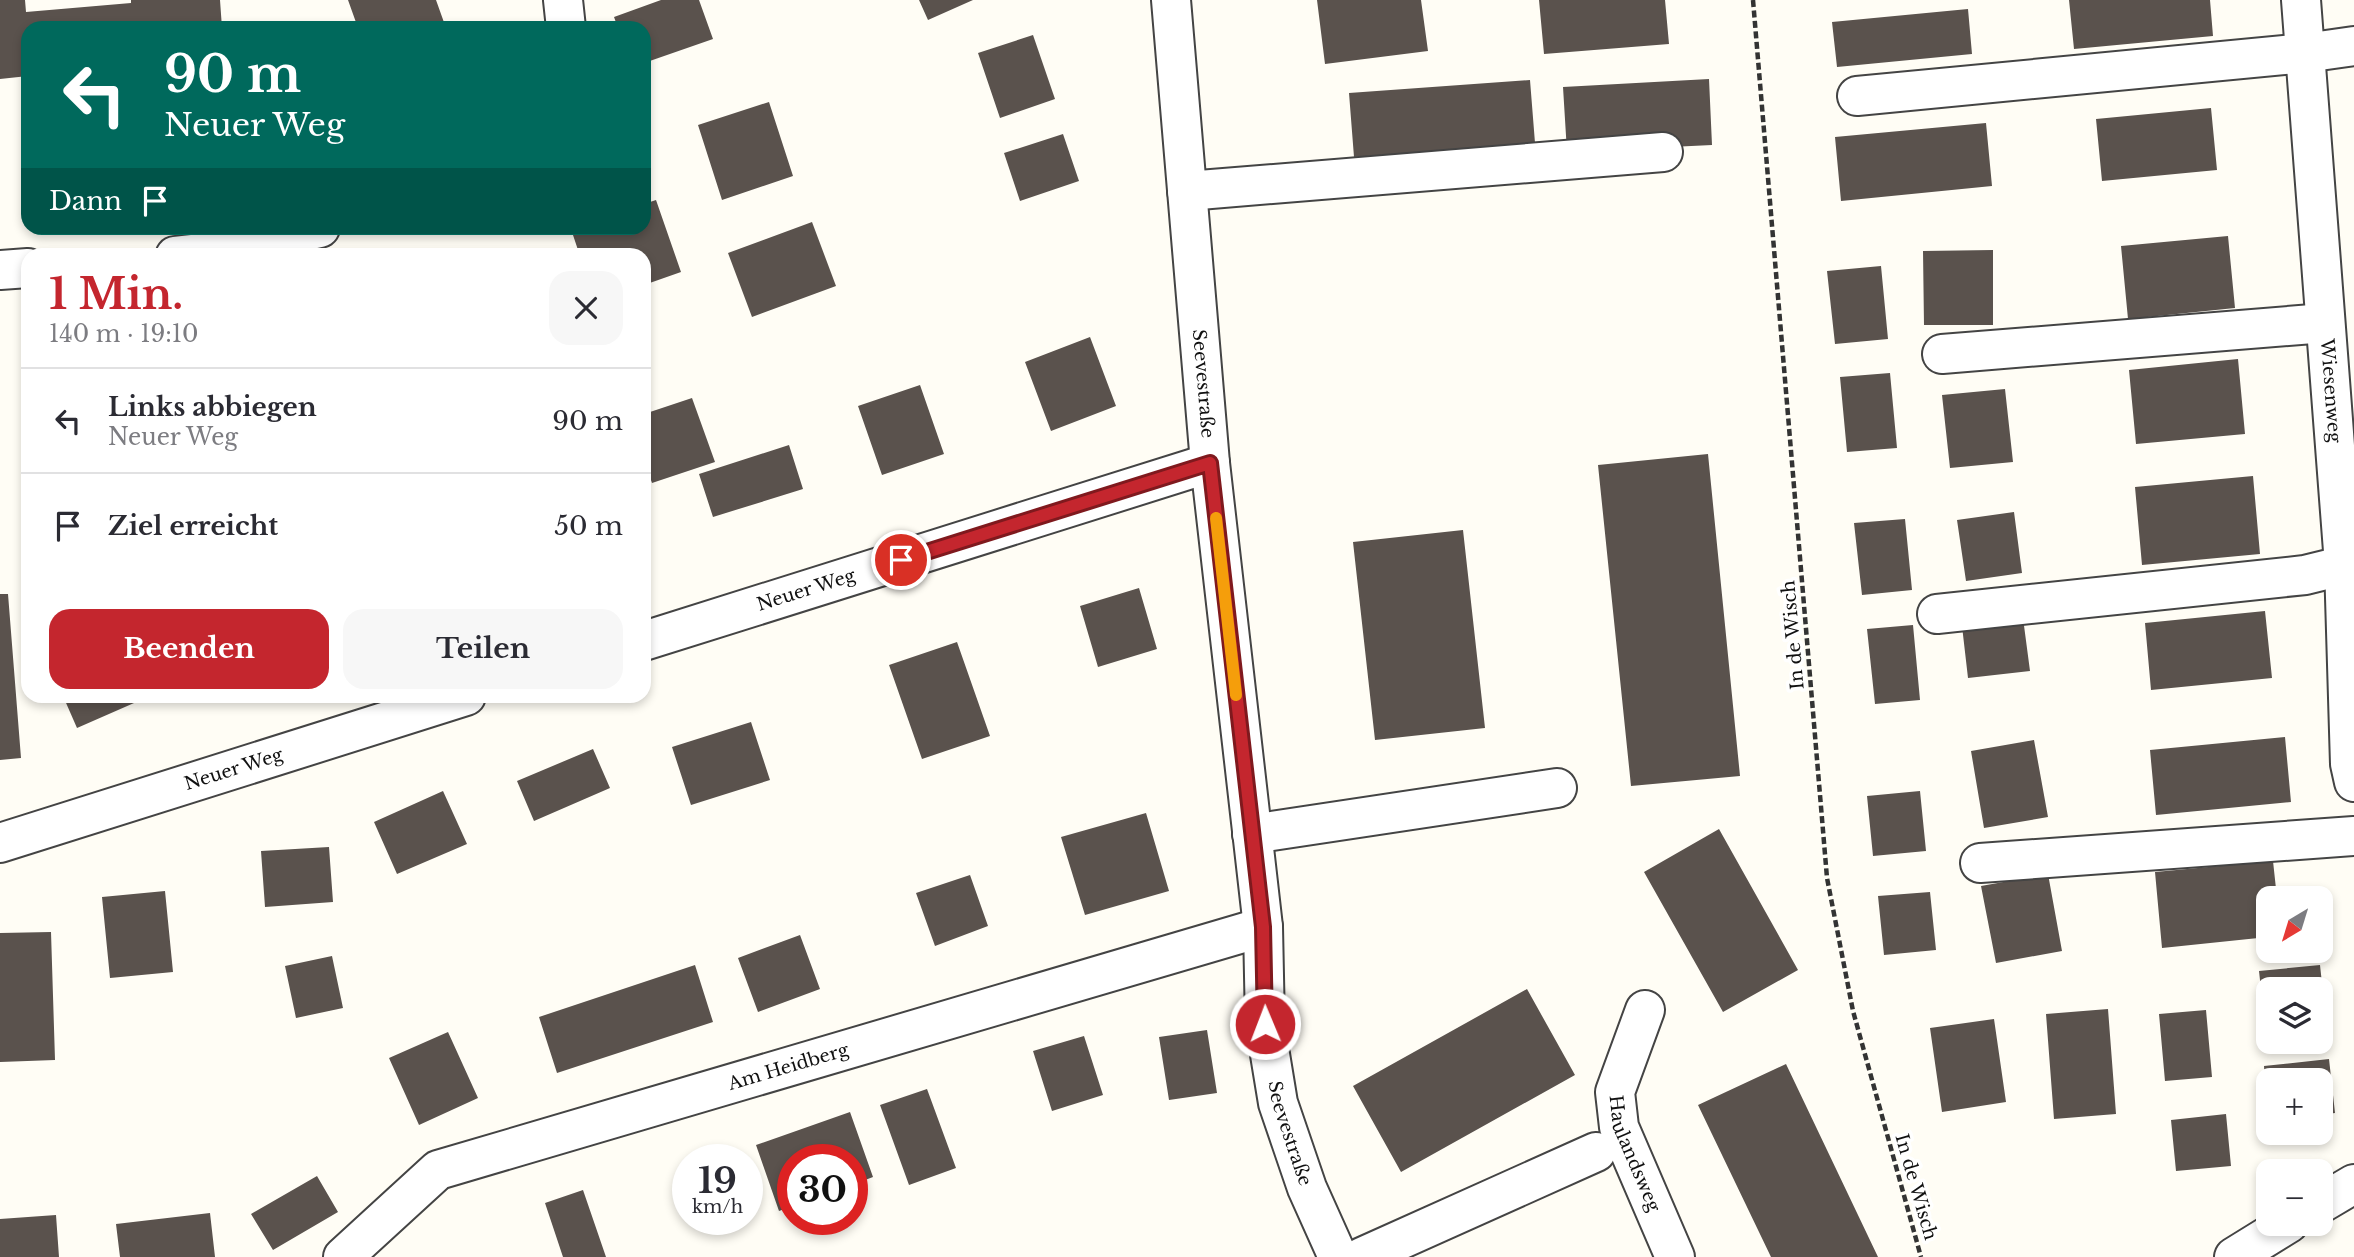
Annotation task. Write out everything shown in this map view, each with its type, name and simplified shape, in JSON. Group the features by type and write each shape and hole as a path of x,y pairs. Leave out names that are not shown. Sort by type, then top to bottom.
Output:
{"street":[{"path":"564,0 566,21"},
{"name":"Seevestraße","path":"1171,0 1210,463 1263,927 1265,1024 1278,1103 1307,1188 1338,1257"},
{"name":"Wiesenweg","path":"2301,0 2325,323 2346,484 2350,764 2354,782"},
{"path":"1857,96 2354,46"},
{"path":"1187,191 1663,152"},
{"path":"233,248 289,235"},
{"path":"0,270 21,268"},
{"path":"1942,354 2325,323"},
{"name":"Neuer Weg","path":"651,638 1210,463"},
{"path":"1937,614 2305,575 2349,563"},
{"name":"Neuer Weg","path":"0,843 444,703"},
{"path":"1252,834 1557,788"},
{"path":"1980,863 2354,836"},
{"name":"Am Heidberg","path":"343,1257 438,1170 1263,927"},
{"name":"Haulandsweg","path":"1645,1010 1615,1092 1619,1127 1675,1257"},
{"path":"1362,1257 1596,1152"},
{"path":"2333,1196 2354,1184"},
{"path":"2234,1257 2268,1236"}],"path":[{"name":"In de Wisch","path":"1753,0 1827,878 1853,1011 1921,1257"}],"building":[{"path":"0,0 25,0 26,12 131,3 131,0 220,0 222,21 21,21 21,77 0,79"},
{"path":"348,0 436,0 444,21 356,21"},
{"path":"661,0 699,0 713,39 651,61 651,21 615,21 614,17"},
{"path":"919,0 973,0 928,20"},
{"path":"1317,0 1421,0 1428,51 1325,64"},
{"path":"1539,0 1665,0 1669,44 1544,54"},
{"path":"2069,0 2210,0 2213,36 2074,49"},
{"path":"1968,9 1972,54 1837,67 1832,22"},
{"path":"1033,35 1055,99 1000,118 978,53"},
{"path":"1709,79 1712,145 1567,152 1563,87"},
{"path":"1530,80 1535,143 1354,157 1349,93"},
{"path":"769,102 793,176 722,200 698,125"},
{"path":"2211,108 2217,170 2102,181 2096,119"},
{"path":"1986,123 1992,186 1841,201 1835,137"},
{"path":"1063,134 1079,181 1020,201 1004,153"},
{"path":"656,200 681,272 651,283 651,248 577,248 573,235 651,235 651,202"},
{"path":"812,222 836,286 752,317 728,253"},
{"path":"2228,236 2235,308 2128,319 2121,246"},
{"path":"1993,250 1993,325 1924,325 1923,251"},
{"path":"1881,266 1888,339 1835,344 1827,271"},
{"path":"1090,337 1116,406 1051,431 1025,362"},
{"path":"2238,359 2245,434 2136,444 2129,370"},
{"path":"1890,373 1897,448 1847,452 1840,377"},
{"path":"920,385 944,454 882,475 858,406"},
{"path":"2005,389 2013,462 1950,468 1942,395"},
{"path":"692,398 715,462 652,483 651,412"},
{"path":"789,445 803,489 713,517 699,474"},
{"path":"1708,454 1740,776 1631,786 1598,465"},
{"path":"2253,476 2260,554 2142,565 2135,487"},
{"path":"2014,512 2022,573 1966,581 1957,520"},
{"path":"1905,519 1912,590 1862,595 1854,523"},
{"path":"1463,530 1485,728 1375,740 1353,542"},
{"path":"1139,588 1157,649 1098,667 1080,606"},
{"path":"0,594 8,594 21,758 0,760"},
{"path":"2265,611 2272,678 2151,690 2145,623"},
{"path":"2023,618 2030,671 1968,678 1962,626"},
{"path":"1913,625 1920,700 1875,704 1867,629"},
{"path":"957,642 990,736 922,759 889,665"},
{"path":"66,703 134,703 77,728"},
{"path":"751,722 770,780 691,805 672,747"},
{"path":"2285,737 2291,802 2156,815 2150,750"},
{"path":"2034,740 2048,817 1984,828 1971,751"},
{"path":"593,749 610,788 534,821 517,781"},
{"path":"443,791 467,844 397,874 374,822"},
{"path":"1920,791 1926,851 1873,856 1867,796"},
{"path":"1146,813 1169,891 1085,915 1061,837"},
{"path":"1719,829 1798,970 1723,1012 1644,872"},
{"path":"329,847 333,902 265,907 261,851"},
{"path":"2273,861 2276,886 2256,886 2256,938 2162,948 2155,872"},
{"path":"2048,874 2062,951 1996,963 1981,886"},
{"path":"970,875 988,926 935,946 916,893"},
{"path":"165,891 173,972 110,978 102,897"},
{"path":"1930,892 1936,950 1884,955 1878,896"},
{"path":"51,932 55,1060 0,1062 0,933"},
{"path":"800,935 820,989 758,1012 738,958"},
{"path":"332,956 343,1008 296,1018 285,966"},
{"path":"695,965 713,1022 557,1073 539,1017"},
{"path":"2320,965 2321,977 2260,977 2259,971"},
{"path":"1527,989 1575,1075 1401,1172 1353,1086"},
{"path":"2108,1009 2116,1114 2054,1119 2046,1014"},
{"path":"2206,1010 2212,1077 2165,1081 2159,1014"},
{"path":"1994,1019 2006,1102 1942,1112 1930,1028"},
{"path":"1207,1030 1217,1093 1169,1100 1159,1037"},
{"path":"448,1032 478,1098 419,1125 389,1058"},
{"path":"1084,1036 1103,1095 1052,1111 1033,1051"},
{"path":"2329,1059 2330,1068 2264,1068"},
{"path":"1786,1064 1878,1257 1771,1257 1698,1105"},
{"path":"927,1089 956,1168 909,1185 880,1105"},
{"path":"850,1112 861,1144 777,1144 777,1205 763,1165 763,1144 759,1144"},
{"path":"2226,1114 2231,1166 2176,1171 2171,1120"},
{"path":"868,1163 873,1177 868,1179"},
{"path":"317,1176 338,1212 273,1250 251,1214"},
{"path":"583,1190 606,1257 563,1257 545,1203"},
{"path":"210,1213 215,1257 120,1257 116,1224"},
{"path":"56,1215 59,1257 0,1257 0,1219"}],"slow traffic":[{"path":"1216,518 1236,695"}],"route":[{"path":"901,560 1210,463 1263,927 1265,1024"}]}
